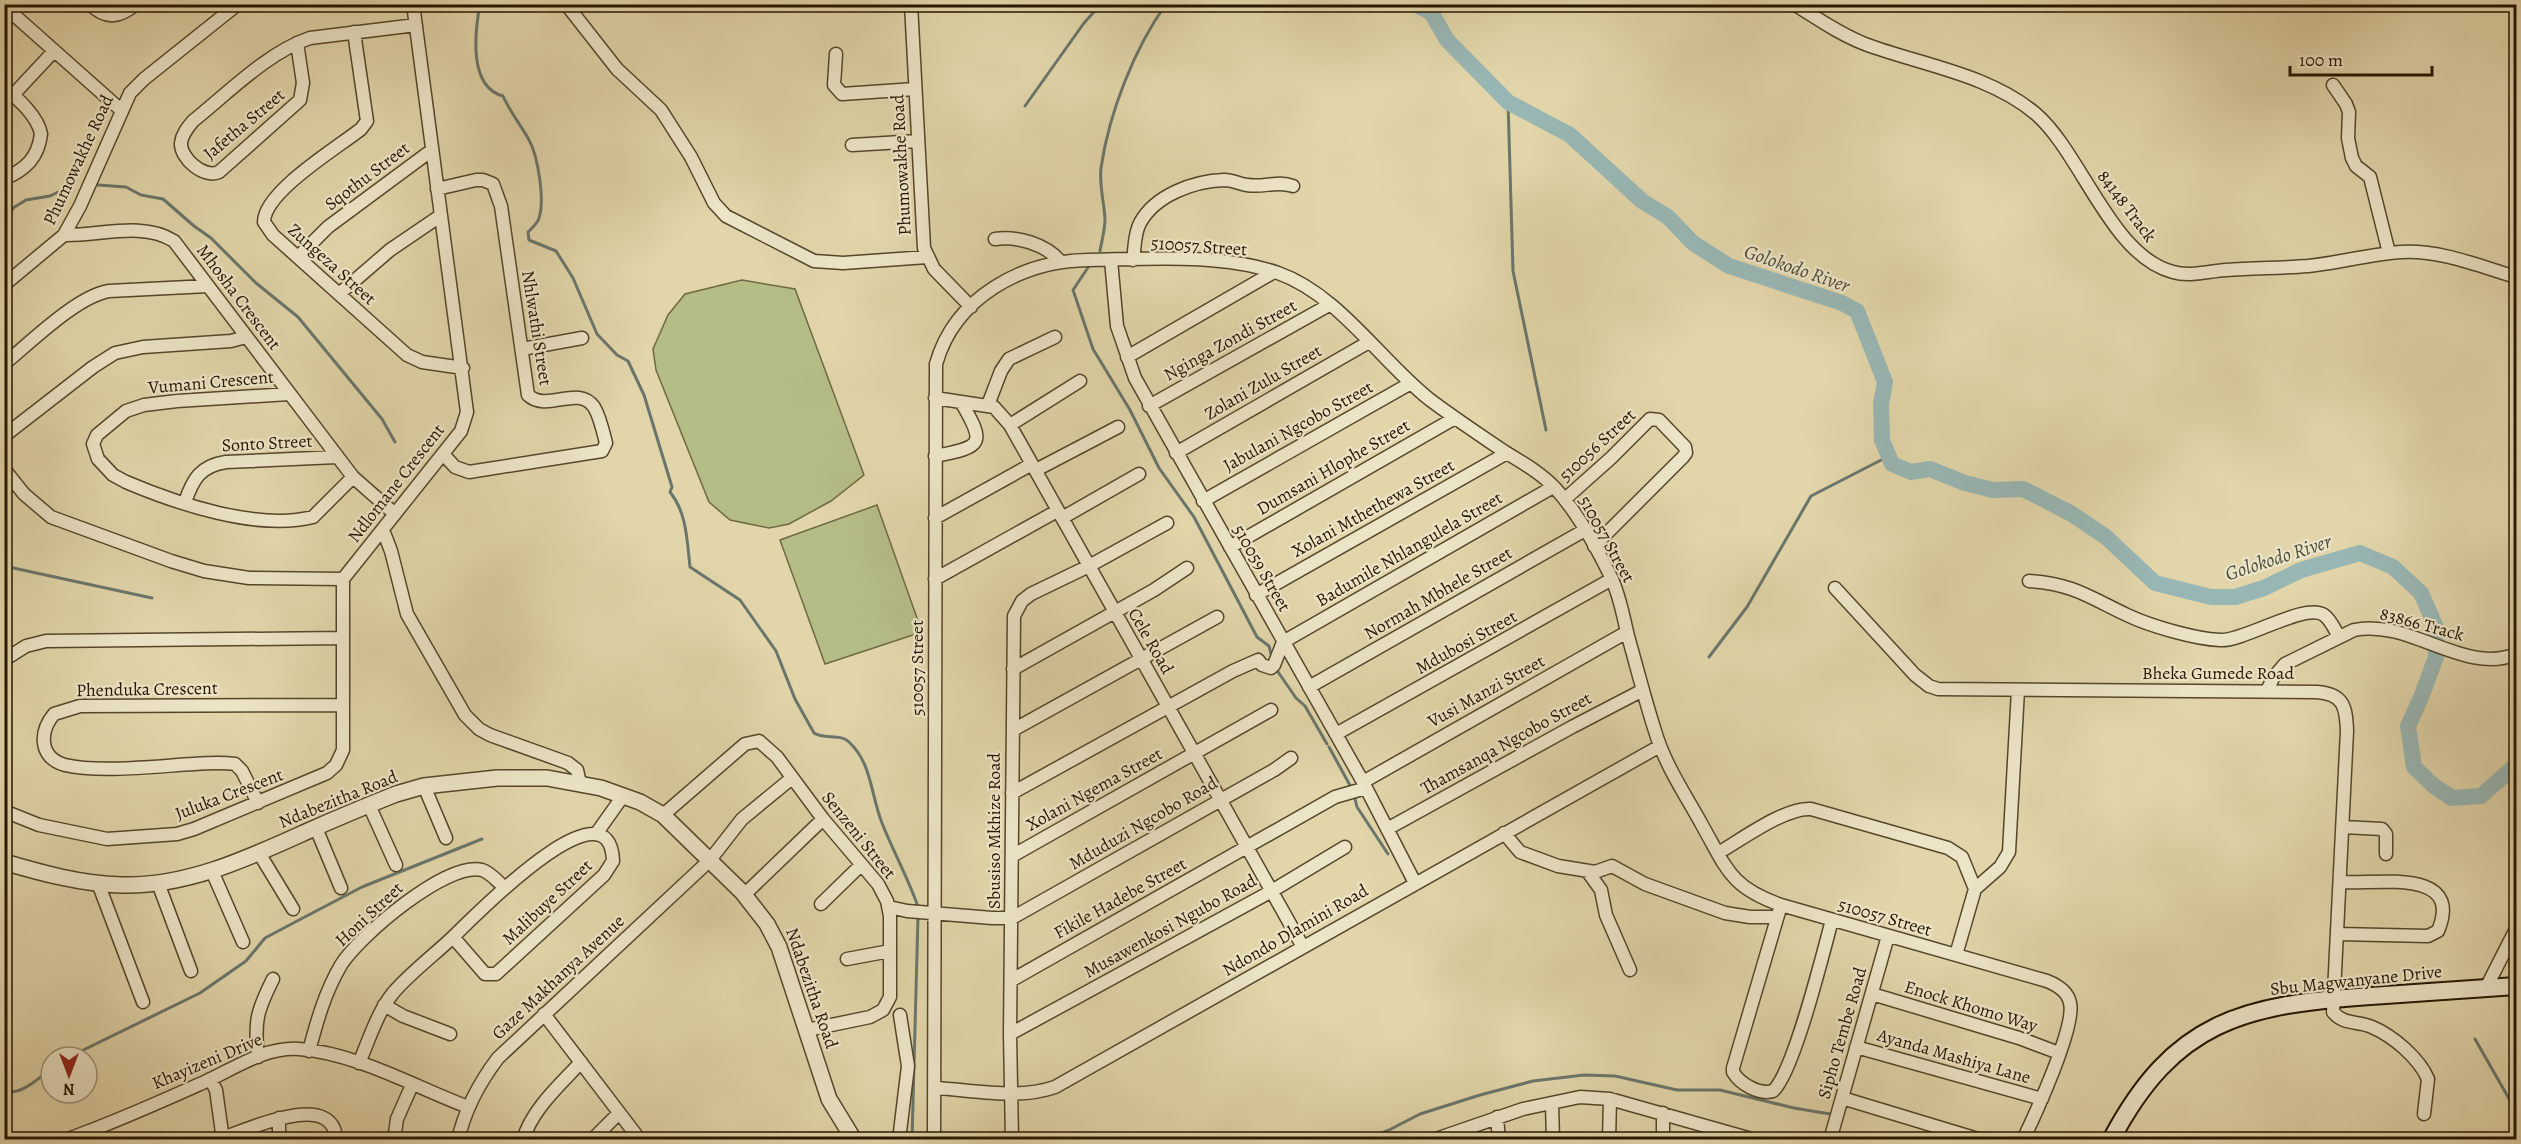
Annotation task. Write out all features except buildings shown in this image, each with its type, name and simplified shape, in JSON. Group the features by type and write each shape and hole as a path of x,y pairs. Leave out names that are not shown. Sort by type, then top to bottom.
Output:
{"main road":[{"name":"Sbu Magwanyane Drive","path":"2111,1140 2138,1092 2170,1058 2195,1039 2253,1011 2291,1003 2333,999 2517,986"}],"street":[{"path":"90,4 101,13 111,17 120,16 136,4"},
{"name":"Phumowakhe Road","path":"4,285 64,235 80,206 130,93 238,4"},
{"name":"Ndlomane Crescent","path":"343,579 461,431 466,420 467,402 463,368 440,216 413,4"},
{"path":"566,4 617,69 662,110 691,157 711,198 726,216 814,261 843,263 927,257"},
{"name":"Phumowakhe Road","path":"911,4 923,239 927,257 934,269 971,307"},
{"name":"84148 Track","path":"1794,4 1844,35 1968,78 2020,102 2057,136 2088,187 2132,246 2149,261 2163,269 2188,274 2309,266 2389,253 2428,253 2517,277"},
{"path":"4,6 121,110"},
{"name":"Jafetha Street","path":"297,43 303,83 300,100 219,172 210,175 202,172 183,153 181,143 187,129 193,121 263,65 297,43 310,38 416,24"},
{"name":"Zungeza Street","path":"354,32 367,122 276,195 265,210 266,227 397,347 415,360 463,368"},
{"path":"4,179 32,161 36,155 41,134 40,128 9,91 54,51"},
{"path":"836,54 834,85 843,94 915,89"},
{"path":"2333,85 2346,104 2352,158 2356,166 2370,177 2389,253"},
{"path":"852,145 918,141"},
{"name":"Sqothu Street","path":"298,256 328,227 432,150"},
{"name":"Nhlwathi Street","path":"437,189 483,180 496,189 501,206 528,395 543,402 579,398 589,402 597,414 606,443 605,450 469,472 455,467 443,454"},
{"path":"1133,260 1139,224 1159,200 1174,192 1222,180 1252,186 1283,183 1293,186"},
{"path":"339,294 390,250 440,216"},
{"name":"Mhosha Crescent","path":"64,235 145,231 164,235 181,249 353,477 395,514"},
{"path":"995,239 1013,239 1037,244 1060,261"},
{"name":"510059 Street","path":"1111,260 1114,312 1127,357 1149,406 1310,687 1415,883"},
{"name":"510057 Street","path":"934,1140 936,364 944,340 971,307 999,284 1016,274 1060,261 1210,260 1234,263 1274,272 1297,281 1329,305 1411,383 1455,418 1532,468 1564,499 1594,546 1619,597 1660,746 1728,871 1742,887 1779,911 1832,920 2047,981 2057,986 2068,998 2071,1011 2059,1053"},
{"path":"1127,357 1274,272"},
{"path":"4,364 67,313 94,295 109,291 208,286"},
{"name":"Nginga Zondi Street","path":"1149,406 1329,305"},
{"path":"4,436 93,367 115,353 143,347 231,341 246,337"},
{"path":"935,398 988,405 1001,371 1009,359 1055,337"},
{"path":"522,349 582,338"},
{"name":"Zolani Zulu Street","path":"1176,453 1369,342"},
{"path":"1010,425 1080,381"},
{"name":"Jabulani Ngcobo Street","path":"1203,501 1411,383"},
{"name":"Vumani Crescent","path":"290,394 144,405 126,411 97,435 93,444 94,454 113,475 139,488 238,518 306,519 317,514 353,477"},
{"path":"935,456 971,448 977,440 977,430 961,402"},
{"name":"Cele Road","path":"988,405 998,410 1010,425 1303,947"},
{"name":"Dumsani Hlophe Street","path":"1230,547 1455,418"},
{"name":"510056 Street","path":"1564,499 1611,458 1650,419 1659,420 1685,447 1686,453 1683,457 1594,546"},
{"path":"935,518 1118,427"},
{"name":"Xolani Mthethewa Street","path":"1256,595 1507,453"},
{"name":"Sonto Street","path":"185,502 196,475 208,466 217,463 337,457"},
{"path":"4,469 24,494 51,517 171,561 204,571 249,578 343,579"},
{"path":"935,579 1139,474"},
{"name":"Badumile Nhlangulela Street","path":"1283,642 1553,486"},
{"path":"1089,566 1167,523"},
{"path":"383,530 391,550 407,614 465,715 479,729 490,735 574,766 579,773 580,783"},
{"name":"Normah Mbhele Street","path":"1310,687 1585,530"},
{"name":"Sbusiso Mkhize Road","path":"1012,1140 1010,1034 1013,627 1017,607 1031,594 1089,566"},
{"path":"1013,669 1115,613 1187,568"},
{"name":"Juluka Crescent","path":"4,812 39,825 116,840 186,832 320,778 336,765 342,750 343,579"},
{"name":"Mdubosi Street","path":"1336,734 1612,579"},
{"path":"2030,581 2055,583 2074,588 2143,622 2210,639 2236,639 2268,624 2315,612 2325,615 2339,637"},
{"name":"Bheka Gumede Road","path":"1835,588 1922,682 1938,689 2329,693 2343,704 2347,731 2333,999"},
{"path":"1012,730 1217,617"},
{"name":"83866 Track","path":"2267,691 2272,678 2285,664 2354,630 2376,628 2405,634 2439,646 2489,659 2500,659 2517,654"},
{"name":"Vusi Manzi Street","path":"1364,785 1627,632"},
{"path":"4,660 26,646 46,641 342,638"},
{"path":"1012,793 1233,671 1257,660 1262,665 1271,668 1274,666 1283,642"},
{"name":"Thamsanqa Ngcobo Street","path":"1387,829 1643,690"},
{"path":"1956,955 1975,889 2000,867 2009,852 2018,690"},
{"name":"Phenduka Crescent","path":"258,803 242,771 235,764 126,767 65,765 51,758 47,751 43,741 45,728 54,714 80,706 342,705"},
{"name":"Mduduzi Ngcobo Road","path":"1194,754 1271,710"},
{"name":"Senzeni Street","path":"663,814 750,741 759,741 773,752 823,819 878,884 889,907 890,996 883,1010 870,1017 807,1030"},
{"name":"Ndondo Dlamini Road","path":"934,1088 1038,1093 1055,1088 1660,746"},
{"name":"Xolani Ngema Street","path":"1012,856 1194,754"},
{"name":"Mduduzi Ngcobo Road","path":"1012,918 1274,770 1291,758"},
{"name":"Ndabezitha Road","path":"4,862 98,883 120,885 158,883 212,871 396,794 424,786 530,777 580,783 622,796 663,814 744,894 767,924 779,947 829,1098 854,1140"},
{"name":"Gaze Makhanya Avenue","path":"458,1140 468,1107 486,1073 498,1058 710,860 742,819 792,778"},
{"name":"Musawenkosi Ngubo Road","path":"1247,847 1335,797 1364,785"},
{"path":"424,786 446,838"},
{"path":"596,834 622,796"},
{"path":"369,805 396,865"},
{"path":"1718,853 1790,813 1803,808 1811,809 1948,848 1962,857 1975,889"},
{"path":"744,894 823,819"},
{"path":"2343,827 2382,829 2386,834 2386,854"},
{"path":"315,828 341,888"},
{"path":"1504,833 1517,850 1558,866 1588,872 1600,871 1612,866 1645,884 1725,913 1750,917 1779,911 1732,1072 1738,1080 1756,1090 1773,1091 1782,1080 1802,1023 1832,920"},
{"name":"Malibuye Street","path":"359,1063 384,1005 395,990 504,887 545,855 583,836 596,834 606,839 613,861 610,868 496,974 485,974 453,937"},
{"name":"Fikile Hadebe Street","path":"1012,980 1247,847"},
{"name":"Musawenkosi Ngubo Road","path":"1010,1034 1270,891 1345,847"},
{"path":"258,853 293,909"},
{"path":"821,904 861,865"},
{"name":"Honi Street","path":"309,1051 328,990 342,963 394,910 425,889 471,870 484,871 504,887"},
{"path":"212,871 243,942"},
{"path":"1588,872 1601,890 1606,915 1630,970"},
{"path":"2338,934 2428,936 2438,931 2442,909 2437,892 2426,885 2399,882 2361,884 2340,882"},
{"path":"98,883 143,1002"},
{"path":"158,883 191,971"},
{"path":"889,907 907,911 1012,918"},
{"path":"2486,988 2517,929"},
{"name":"Sipho Tembe Road","path":"1830,1140 1888,936"},
{"path":"847,959 890,951"},
{"path":"258,1057 255,1022 273,979"},
{"name":"Enock Khomo Way","path":"1872,994 2009,1035 2059,1053"},
{"path":"2333,999 2333,1012 2336,1015 2344,1021 2363,1024 2379,1030 2425,1071 2429,1085 2424,1114"},
{"path":"384,1005 402,1016 450,1034"},
{"path":"544,1014 640,1140"},
{"path":"899,1140 908,1066 900,1015"},
{"name":"Ayanda Mashiya Lane","path":"1856,1047 2042,1099"},
{"name":"Khayizeni Drive","path":"65,1140 99,1134 258,1057 286,1049 309,1051 359,1063 468,1107"},
{"path":"2023,1140 2042,1099 2059,1053"},
{"path":"523,1140 529,1123 539,1109 581,1062"},
{"path":"210,1079 216,1090 223,1139 279,1118 300,1115 322,1116 334,1126 336,1140"},
{"path":"394,1140 398,1119 412,1085"},
{"path":"1439,1138 1497,1117 1580,1097 1610,1099 1663,1113 1718,1134 1755,1140"},
{"path":"1842,1098 1981,1140"},
{"path":"1610,1099 1610,1140"},
{"path":"1552,1103 1553,1140"},
{"path":"592,1140 619,1113"},
{"path":"1663,1113 1663,1140"},
{"path":"1497,1117 1498,1140"},
{"path":"279,1118 279,1140"}],"green space":[{"path":"742,280 795,289 864,475 831,501 789,524 769,528 730,520 709,502 656,370 653,349 668,315 685,294"},
{"path":"877,505 922,632 825,664 780,540"}],"waterway":[{"path":"480,4 476,43 479,70 484,82 492,91 503,96 529,140 538,167 541,210 537,222 528,232 529,240 556,251 573,278 597,334 617,355 628,361 644,395 672,487 670,492 683,518 690,567 740,600 776,651 795,699 814,733 845,739 857,750 867,770 878,813 917,904"},
{"path":"1025,106 1084,23 1101,4"},
{"path":"1100,251 1105,219 1101,168 1110,126 1133,61 1166,4"},
{"name":"Golokodo River","path":"1414,4 1431,12 1447,40 1508,102 1570,135 1642,201 1668,217 1693,243 1729,266 1842,303 1857,311 1885,382 1881,404 1882,440 1892,464 1911,472 1930,469 1965,483 1993,490 2023,489 2072,514 2106,537 2155,583 2211,597 2235,597 2264,588 2301,570 2360,553 2393,567 2421,593 2435,625 2436,657 2408,726 2414,767 2434,786 2452,798 2481,796 2516,765"},
{"path":"1508,102 1513,271 1546,430"},
{"path":"98,185 126,187 141,195 163,199 211,238 256,283 298,317 382,419 395,442"},
{"path":"4,227 13,208 26,200 50,196 71,186"},
{"path":"1089,266 1073,290 1093,349 1130,410 1159,468 1194,517 1257,637 1269,646 1272,658"},
{"path":"1709,657 1747,607 1811,496 1889,456"},
{"path":"4,566 152,598"},
{"path":"1276,669 1296,698 1305,706 1327,744"},
{"path":"1329,747 1352,789"},
{"path":"1354,795 1357,807 1388,854"},
{"path":"94,1045 200,993 246,961 265,938 362,887 482,839"},
{"path":"912,1140 918,916"},
{"path":"2475,1039 2516,1111"},
{"path":"1365,1140 1420,1114 1480,1095 1533,1081 1584,1075 1615,1076 1677,1090 1720,1090 1794,1108 1830,1114"},
{"path":"4,1091 23,1089 39,1078"}]}
